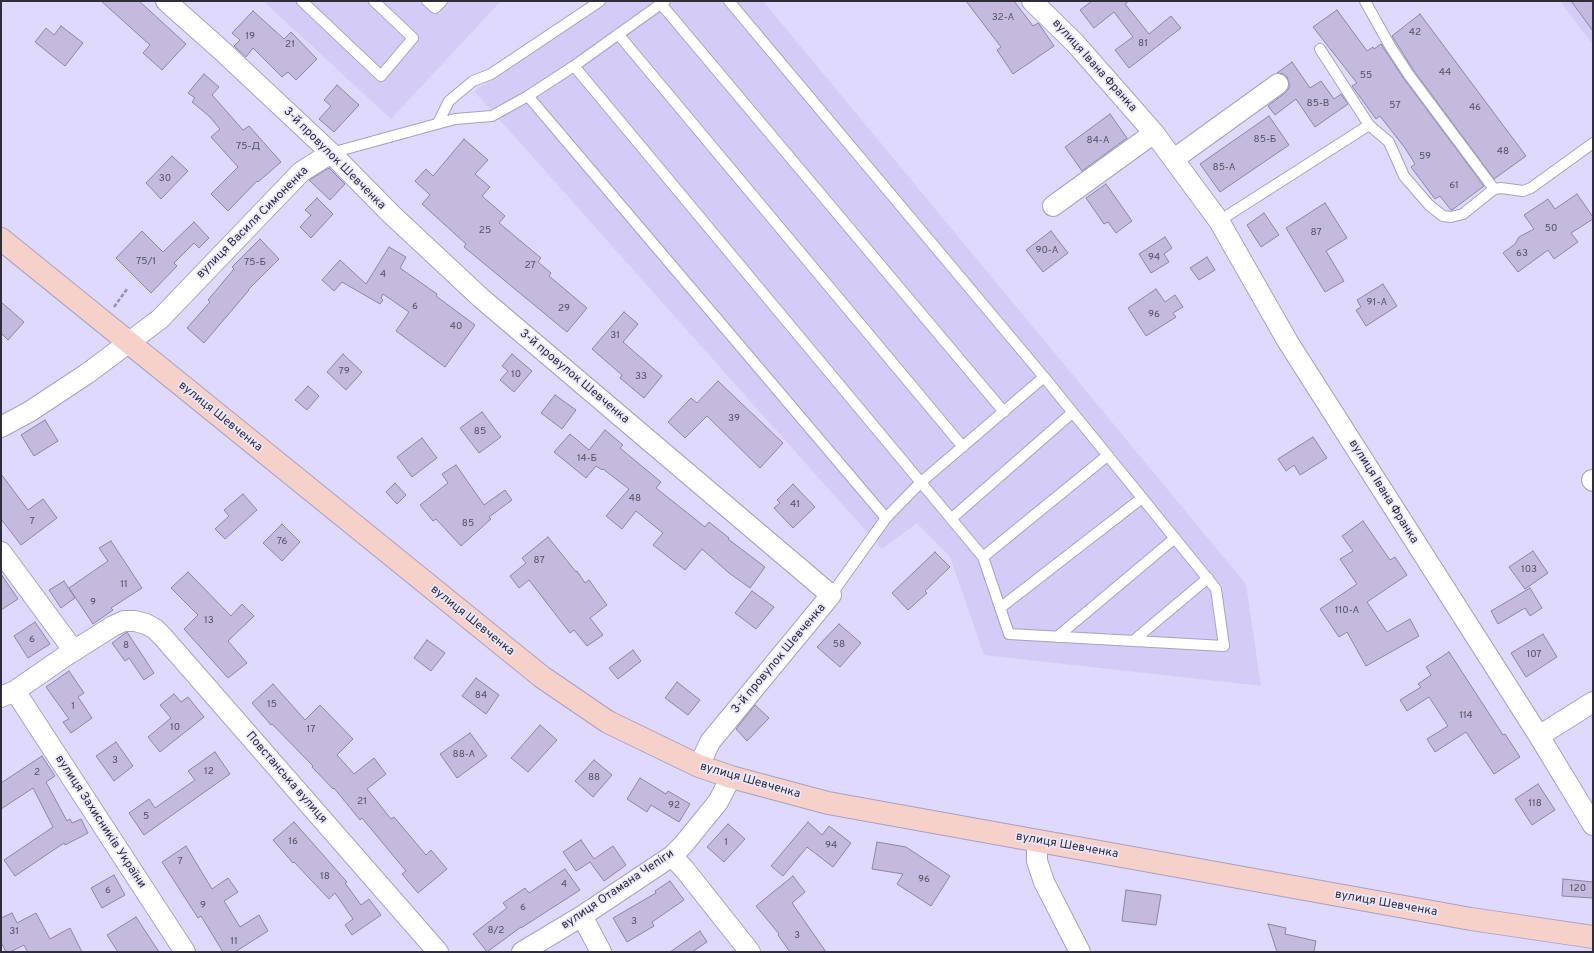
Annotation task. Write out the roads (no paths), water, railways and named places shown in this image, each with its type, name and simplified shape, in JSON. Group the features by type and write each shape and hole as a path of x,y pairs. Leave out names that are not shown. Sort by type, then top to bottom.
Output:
{"main road":[{"name":"вулиця Шевченка","path":"1,239 542,677 608,722 698,766 731,777 828,803 1471,920 1593,937"}],"street":[{"name":"3-й провулок Шевченка","path":"166,1 220,49 331,153 391,214 481,298 831,595 710,742 698,766"},
{"name":"вулиця Івана Франка","path":"1032,1 1075,43 1154,132 1219,221 1288,342 1539,736 1593,825"},
{"path":"1174,159 1278,84"},
{"path":"1053,206 1154,132"},
{"name":"вулиця Василя Симоненка","path":"1,427 29,412 93,369 160,319 301,172 331,153"},
{"path":"1,552 74,650 8,694"},
{"name":"Повстанська вулиця","path":"74,650 124,621 135,621 146,624 155,629 438,952"},
{"name":"вулиця Захисників України","path":"8,694 185,952"},
{"path":"1539,736 1593,702"},
{"name":"вулиця Отамана Чепіги","path":"522,952 582,916 672,856 683,845 718,802 731,777"},
{"path":"1037,840 1037,861 1044,882 1080,952"},
{"path":"672,856 685,870 750,952"},
{"path":"582,916 601,952"}],"lane":[{"path":"302,1 381,76 413,38 374,1"},
{"path":"427,1 435,8 442,1"},
{"path":"438,123 450,100 474,81 491,74 600,1"},
{"path":"574,66 983,557 1009,634 1224,646 1216,589 1208,578 1044,377 729,1"},
{"path":"1365,1 1390,46 1409,75 1494,189"},
{"name":"вулиця Василя Симоненка","path":"331,153 454,119 492,116 528,96 574,66 663,2"},
{"path":"663,2 1004,412"},
{"path":"618,34 963,447"},
{"path":"1320,49 1369,125 1389,142 1404,176 1429,205 1443,216 1451,217 1462,214 1494,189 1501,188 1523,192 1531,188 1593,144"},
{"path":"528,96 886,518"},
{"path":"1219,221 1369,125"},
{"path":"831,595 886,518 920,483 1044,377"},
{"path":"952,518 1072,412"},
{"path":"983,557 1107,456"},
{"path":"1000,608 1142,498"},
{"path":"1057,636 1174,538"},
{"path":"1133,641 1208,578"}]}
